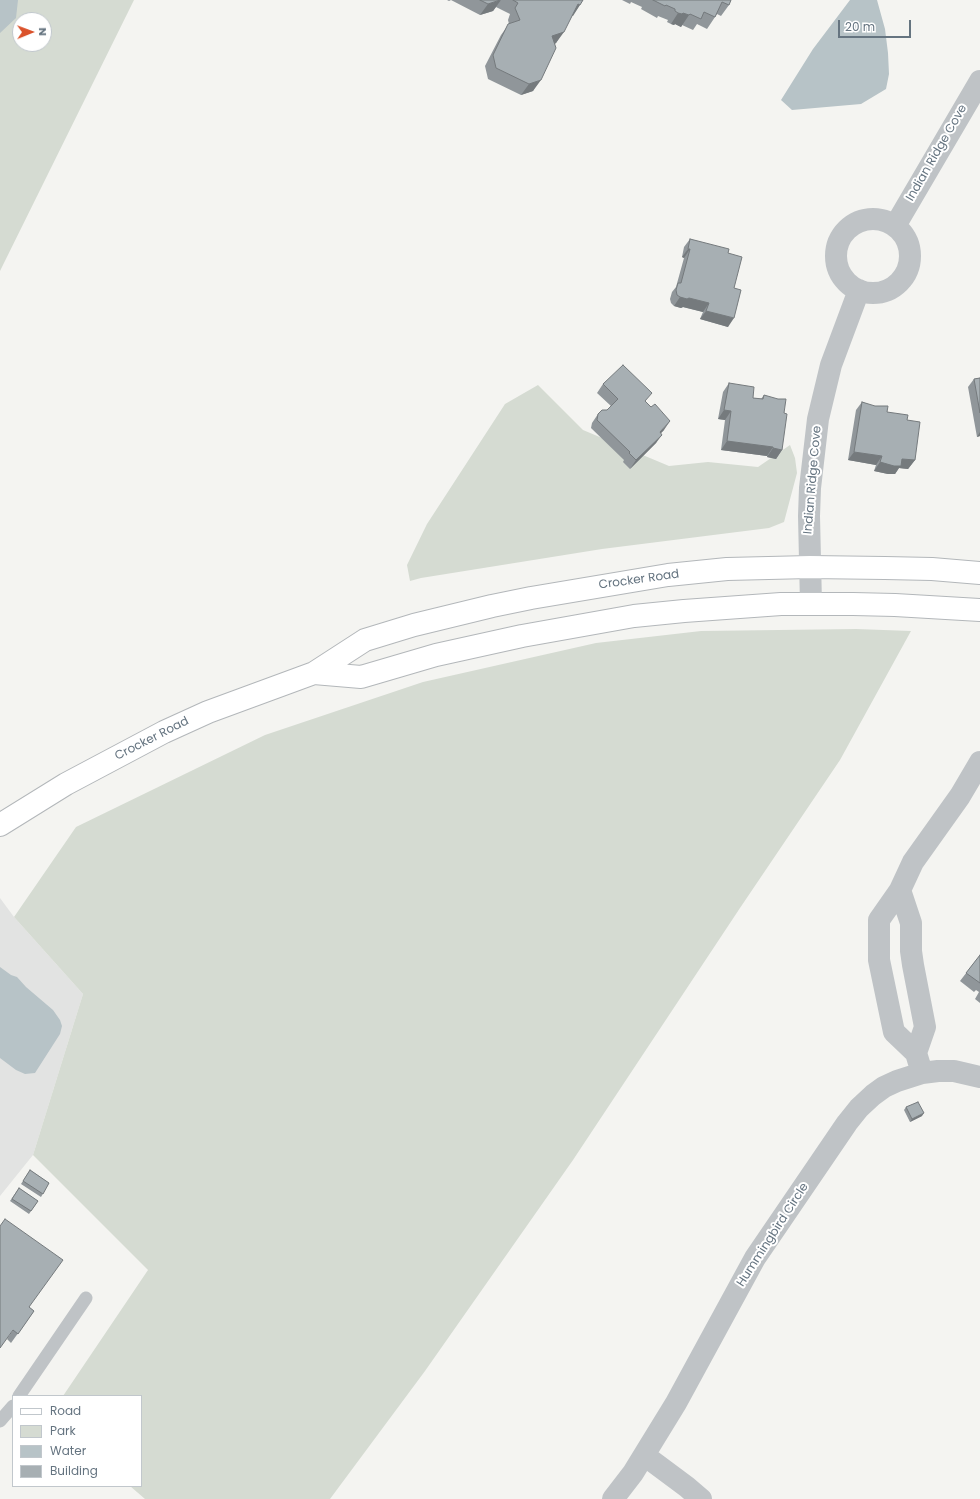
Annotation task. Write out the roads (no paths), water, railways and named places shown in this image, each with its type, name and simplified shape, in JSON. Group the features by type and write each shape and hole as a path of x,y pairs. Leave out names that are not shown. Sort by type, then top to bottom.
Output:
{"main road":[{"name":"Crocker Road","path":"0,826 66,784 164,732 208,712 314,673 365,640 414,625 492,606 569,591 668,575 727,569 810,567 910,568 980,573"},
{"name":"Crocker Road","path":"314,673 361,678 436,655 592,623 634,616 725,608 811,604 895,605 980,610"}],"street":[{"name":"Indian Ridge Cove","path":"895,226 980,81"},
{"path":"871,219 883,220 895,226 904,235 909,247 910,260 907,272 899,282 889,290 877,293 866,292 855,288 839,271 837,248 842,236 859,222 871,219"},
{"name":"Indian Ridge Cove","path":"811,604 808,540 810,488 818,419 831,365 859,290"},
{"path":"922,1073 916,1053 894,1032 879,960 879,920 900,890 913,862 960,796 980,762"},
{"path":"900,890 911,923 912,958 925,1027 916,1053"},
{"name":"Hummingbird Circle","path":"613,1499 633,1473 676,1403 751,1264 847,1123 859,1108 884,1087 922,1073 954,1071 980,1077"},
{"path":"644,1455 701,1499"}],"lane":[{"path":"21,1395 86,1298"},
{"path":"0,1421 12,1407"}],"water":[{"path":"0,0 18,0 17,12 12,12 12,22 0,33"},
{"path":"850,0 877,0 885,29 888,53 889,74 886,89 861,104 792,110 781,100 813,49"},
{"path":"0,967 11,975 17,977 26,987 53,1010 62,1026 60,1034 35,1073 25,1074 16,1070 0,1058"}]}
